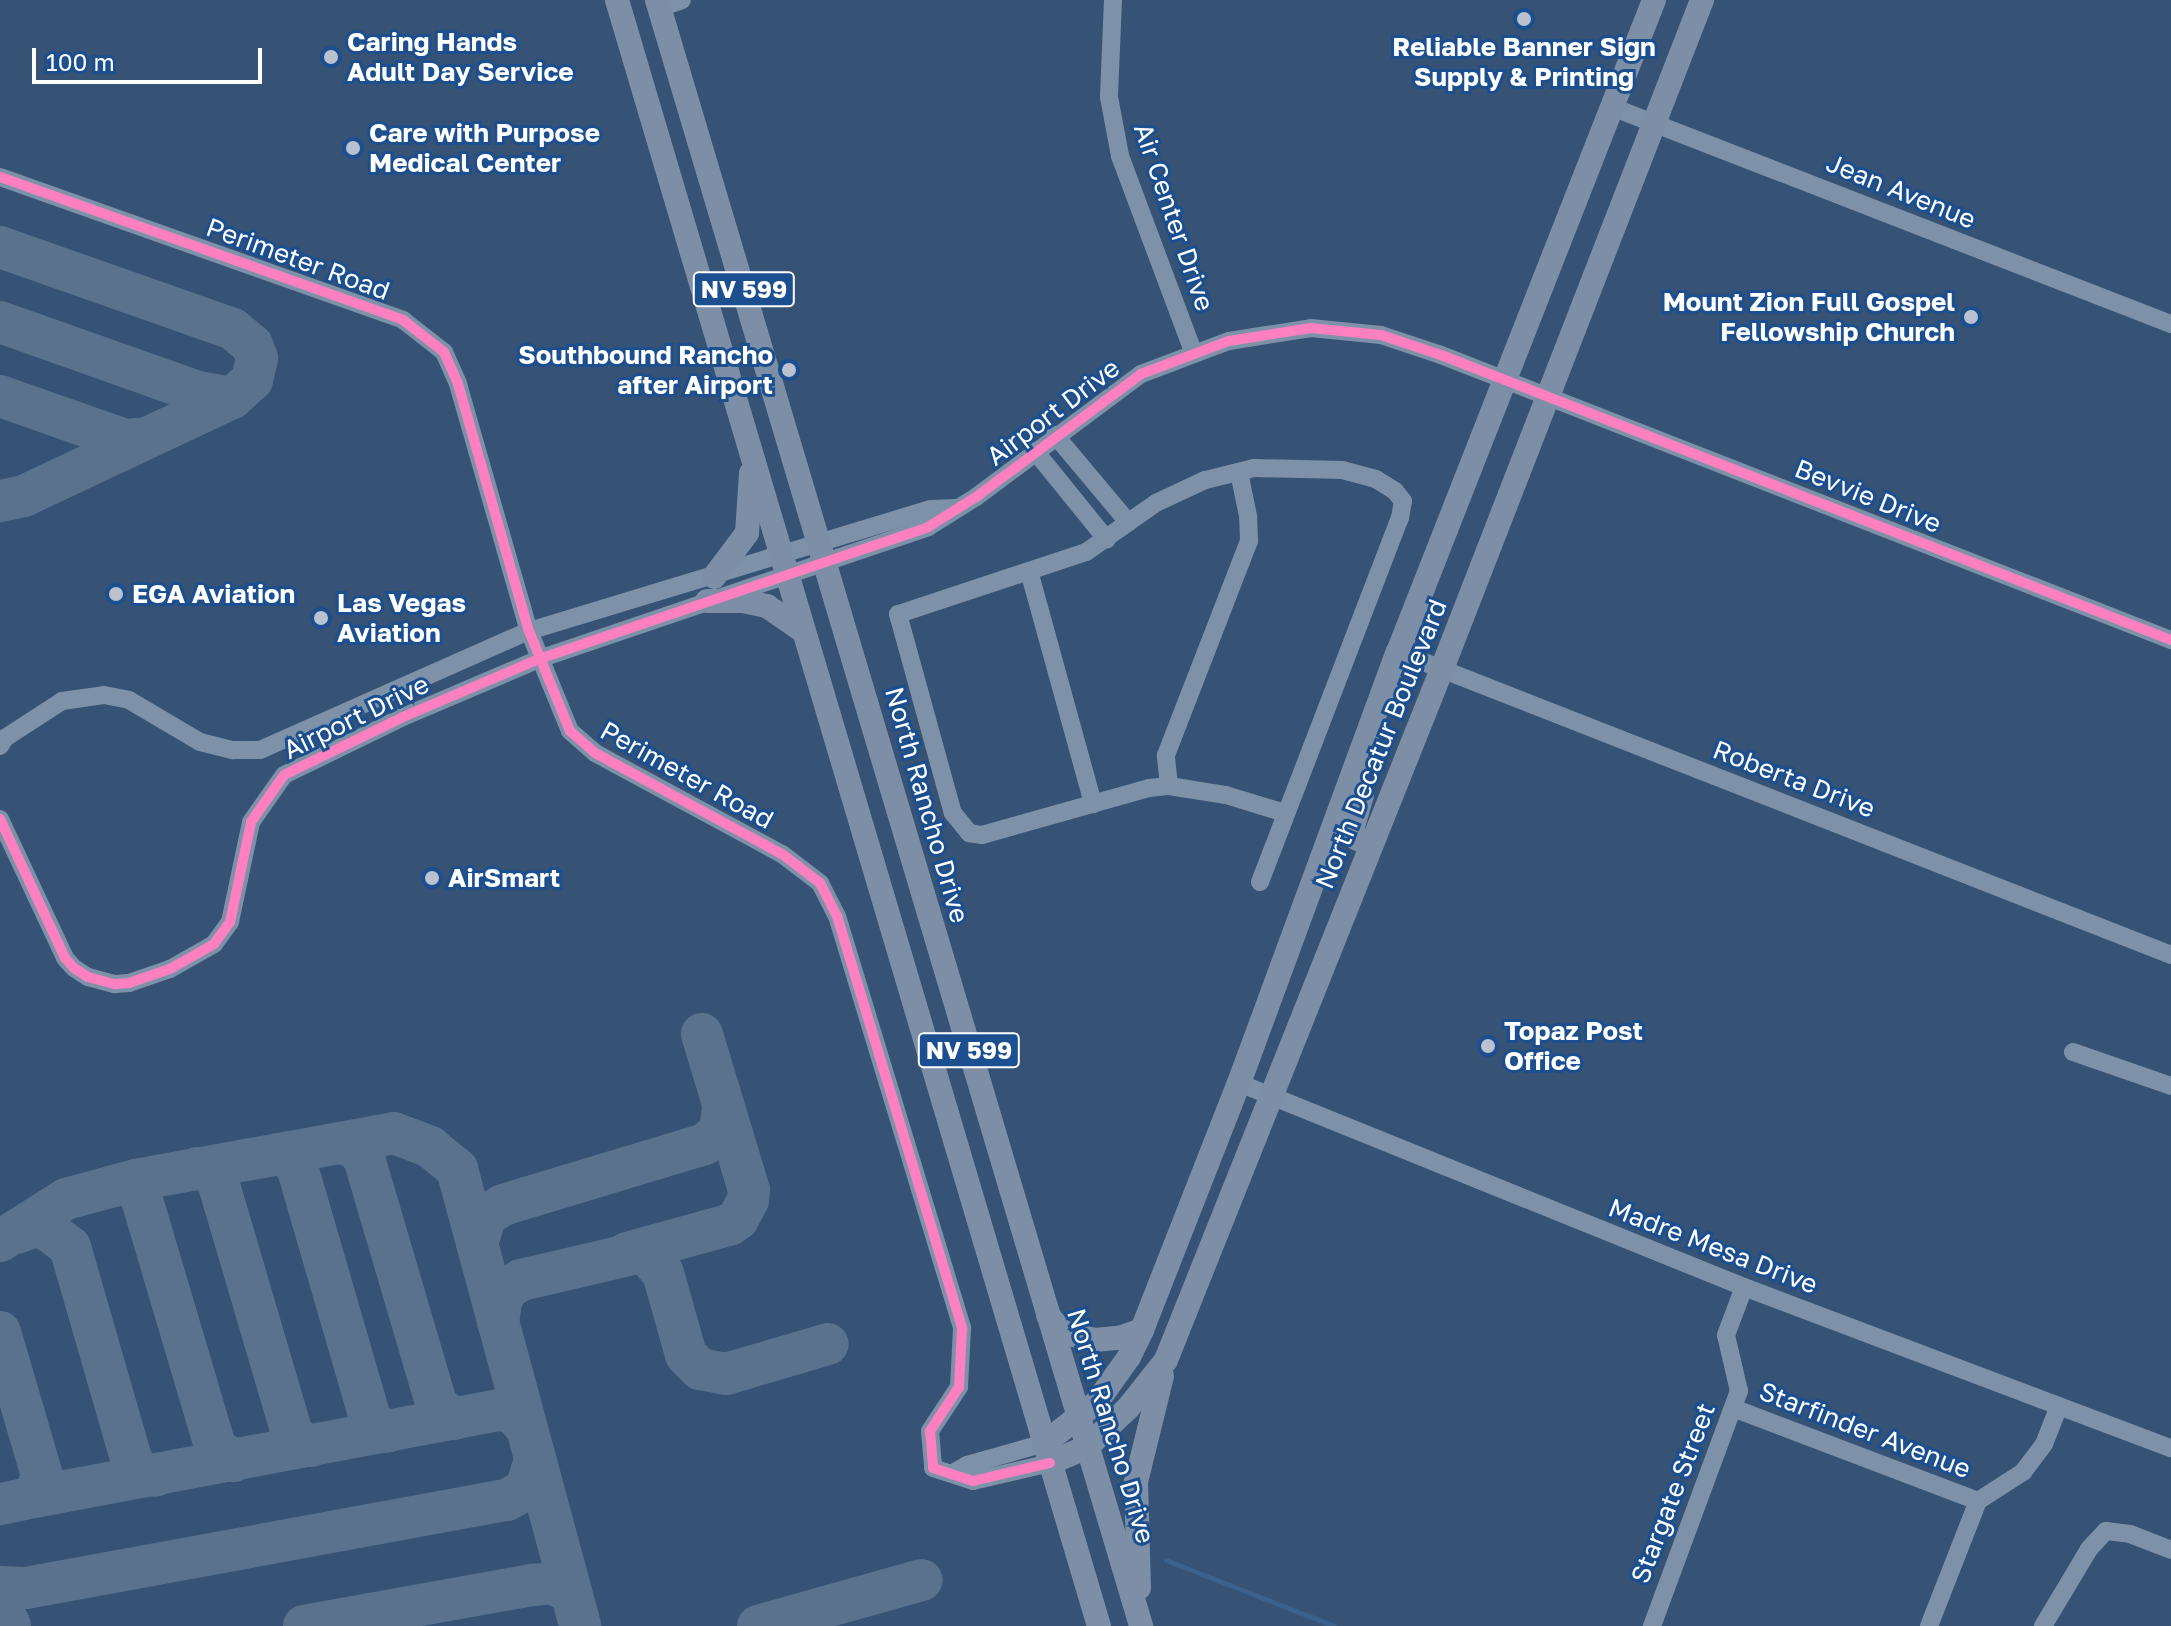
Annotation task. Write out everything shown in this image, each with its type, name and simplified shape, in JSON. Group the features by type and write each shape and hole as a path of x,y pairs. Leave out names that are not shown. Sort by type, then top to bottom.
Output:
{"main road":[{"name":"NV 599","path":"617,0 1099,1626"},
{"name":"North Decatur Boulevard","path":"1048,1453 1097,1402 1129,1357 1142,1330 1239,1083 1398,652 1654,0"},
{"name":"North Decatur Boulevard","path":"1048,1453 1087,1447 1128,1408 1166,1360 1442,669 1702,0"},
{"name":"North Rancho Drive","path":"663,2 1141,1624"},
{"path":"714,577 747,533 752,459"},
{"path":"707,601 743,601 767,606 803,631"},
{"path":"1372,845 1356,838 1352,830 1370,774 1377,710"},
{"path":"1048,1315 1062,1332 1094,1340 1119,1338 1142,1330"},
{"path":"1141,1624 1136,1482 1147,1426 1166,1360"}],"street":[{"name":"Air Center Drive","path":"1113,0 1109,97 1120,156 1194,354"},
{"name":"Jean Avenue","path":"1612,107 2171,324"},
{"name":"Perimeter Road","path":"0,177 377,311 418,329 444,352 454,374 529,631 570,731 595,753 782,854 820,883 837,916 962,1328 959,1387 930,1431 933,1468 973,1481 1048,1453"},
{"name":"Airport Drive","path":"824,552 928,527 946,519 1141,374 1229,341 1311,328 1381,335 1547,395"},
{"name":"Bevvie Drive","path":"1547,395 2171,640"},
{"path":"1055,435 1128,522"},
{"path":"1035,451 1107,540"},
{"path":"1260,882 1400,518 1403,501 1395,491 1376,479 1343,470 1254,468 1205,480 1156,503 1086,552 898,614 953,813 969,833 982,835 1169,786 1226,795 1285,813"},
{"path":"1169,786 1166,755 1249,541 1248,516 1239,472"},
{"path":"784,565 824,552"},
{"name":"Airport Drive","path":"0,746 5,738 62,701 104,695 129,700 200,742 233,750 260,750 529,631 714,577 784,565"},
{"name":"Airport Drive","path":"0,819 65,958 88,977 115,984 129,983 170,969 214,944 230,922 251,822 284,775 403,717 539,659 707,601 784,565"},
{"path":"1029,571 1093,804"},
{"name":"Roberta Drive","path":"1398,652 2171,955"},
{"path":"2073,1052 2171,1086"},
{"name":"Madre Mesa Drive","path":"1239,1083 1744,1287 2171,1448"},
{"name":"Stargate Street","path":"1652,1626 1739,1391 1726,1335 1744,1287"},
{"path":"1929,1626 1978,1501 2023,1472 2044,1444 2059,1406"},
{"name":"Starfinder Avenue","path":"1733,1408 1978,1501"},
{"path":"2043,1626 2089,1549 2106,1531 2130,1534 2171,1550"}],"waterway":[{"path":"1166,1560 1334,1626"}],"taxiway":[{"path":"0,247 233,329 252,345 257,358 252,380 232,398 24,496 0,501"},
{"path":"0,322 198,392 232,398"},
{"path":"0,396 125,440 146,438"},
{"path":"627,1253 729,1225 738,1219 748,1200 749,1190 702,1034"},
{"path":"477,1244 486,1215 503,1205 705,1144 720,1131 723,1105"},
{"path":"0,1241 66,1199 136,1180 394,1133 430,1147 457,1169 580,1626"},
{"path":"341,1143 355,1148 364,1158 437,1406 455,1419"},
{"path":"278,1154 290,1158 298,1170 370,1418 387,1432"},
{"path":"197,1168 216,1175 292,1433 302,1443 312,1446"},
{"path":"123,1184 132,1185 140,1193 215,1447 233,1461"},
{"path":"17,1233 33,1227 45,1228 70,1247 131,1459 137,1470 155,1476"},
{"path":"498,1322 502,1298 509,1287 521,1280 637,1253 649,1257 663,1273 686,1355 700,1369 726,1374 828,1344"},
{"path":"0,1332 42,1476 34,1497 0,1504"},
{"path":"34,1497 501,1410 513,1413 526,1427"},
{"path":"0,1587 26,1588 507,1500 526,1489 535,1460"},
{"path":"758,1626 922,1580"},
{"path":"304,1626 533,1585 552,1583 570,1592"},
{"path":"0,1606 10,1626"}],"cycle path":[{"path":"0,177 403,320 444,352 458,384 529,631 570,731 595,753 782,854 820,883 837,916 962,1328 959,1387 930,1431 933,1468 973,1481 1050,1463"},
{"path":"0,819 65,958 74,968 88,977 115,984 129,983 170,969 214,944 230,922 251,822 284,775 403,717 539,659 928,527 976,497 1141,374 1229,341 1311,328 1381,335 1441,355 2171,640"}],"place":[{"name":"Reliable Banner Sign Supply & Printing","path":"1524,19"},
{"name":"Caring Hands Adult Day Service","path":"331,57"},
{"name":"Care with Purpose Medical Center","path":"353,148"},
{"name":"Mount Zion Full Gospel Fellowship Church","path":"1971,317"},
{"name":"Southbound Rancho after Airport","path":"789,370"},
{"name":"EGA Aviation","path":"116,594"},
{"name":"Las Vegas Aviation","path":"321,618"},
{"name":"AirSmart","path":"432,878"},
{"name":"Topaz Post Office","path":"1488,1046"}]}
